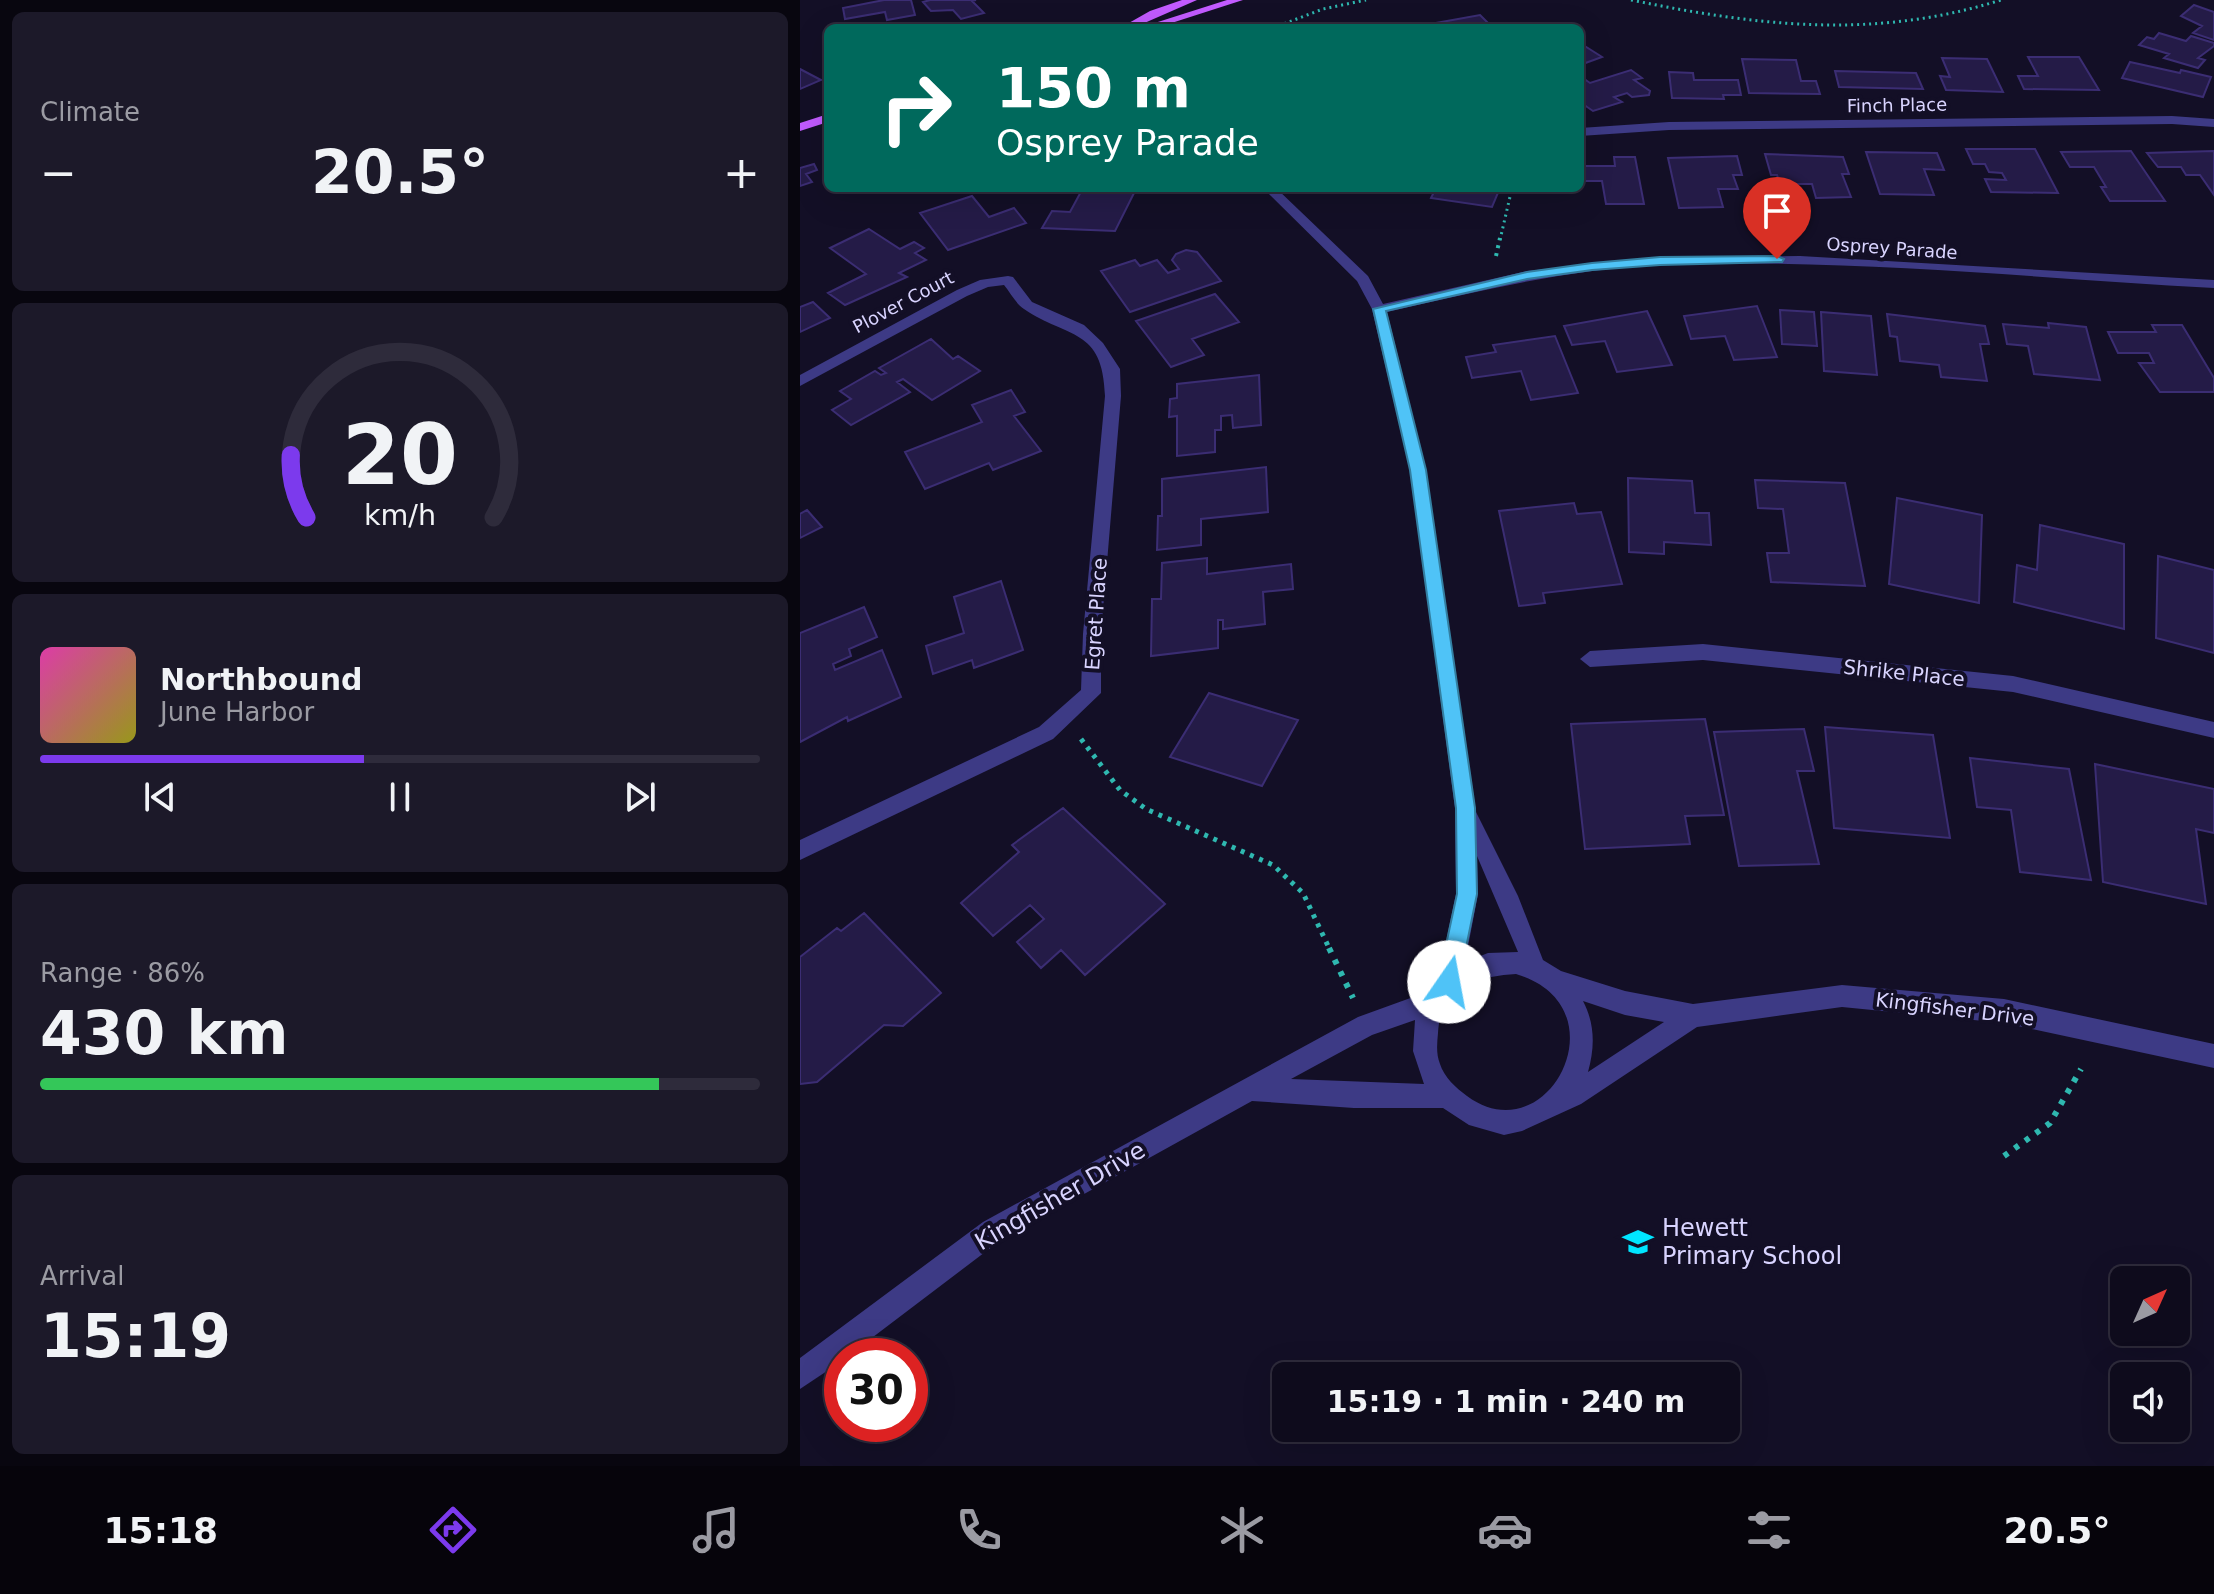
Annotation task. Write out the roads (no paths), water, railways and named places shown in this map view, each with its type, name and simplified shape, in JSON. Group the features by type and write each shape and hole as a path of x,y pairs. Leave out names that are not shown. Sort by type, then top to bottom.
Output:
{"main road":[{"path":"1133,24 1192,0"},
{"path":"1157,24 1238,0"},
{"path":"800,127 824,119"}],"street":[{"name":"Finch Place","path":"1584,132 1763,125 2172,120 2214,123"},
{"path":"1273,192 1363,279 1379,309 1418,470 1465,808 1467,894 1449,982"},
{"name":"Osprey Parade","path":"1379,309 1527,275 1619,264 1717,259 1800,260 2214,284"},
{"name":"Plover Court","path":"800,381 962,293 985,283 1008,280 1027,305 1079,328 1098,346 1112,369 1113,396"},
{"name":"Egret Place","path":"800,850 1046,733 1091,693 1092,634 1113,396"},
{"name":"Shrike Place","path":"1590,659 1703,652 2013,684 2214,730"},
{"path":"1465,808 1510,903 1535,968"},
{"path":"1503,960 1535,968 1559,982 1576,1009 1584,1038 1579,1066 1559,1101 1537,1113 1504,1122 1475,1116 1445,1096 1427,1065 1423,1037 1429,1003 1449,982 1480,965 1503,960"},
{"name":"Kingfisher Drive","path":"1559,982 1625,1003 1693,1016 1842,996 2004,1011 2214,1056"},
{"name":"Kingfisher Drive","path":"800,1375 992,1231 1366,1025 1429,1003"},
{"name":"Kingfisher Drive","path":"1559,1101 1641,1054 1693,1016"},
{"path":"1252,1089 1354,1096 1445,1096"}],"place":[{"name":"Hewett Primary School","path":"1638,1242"}]}
